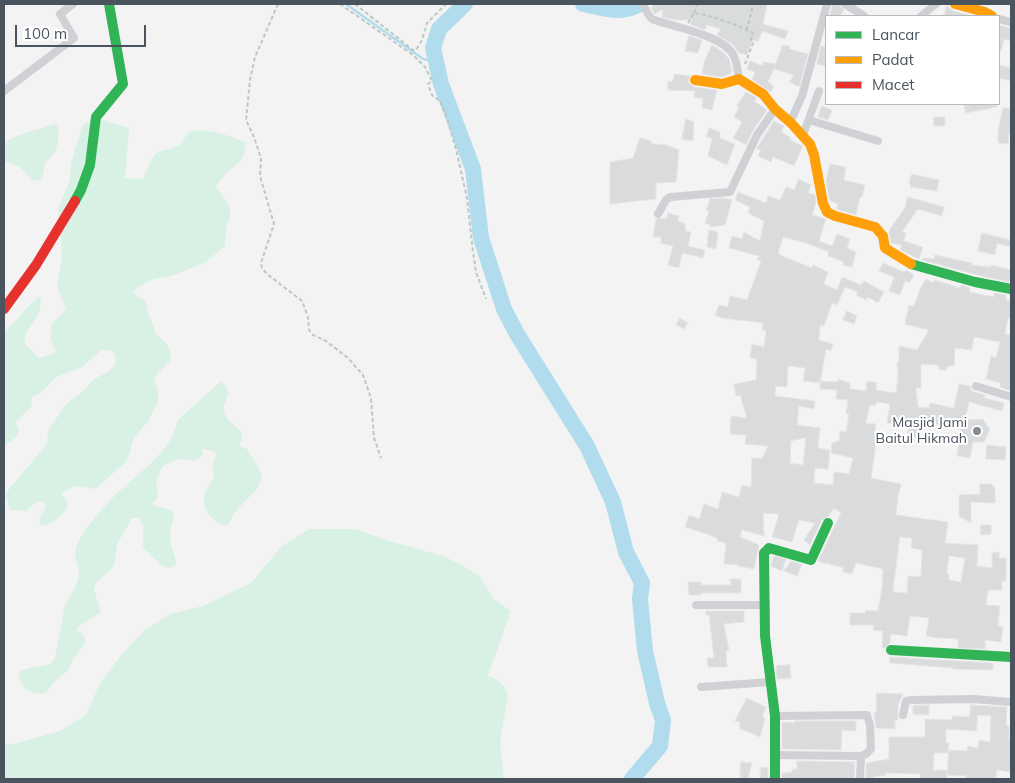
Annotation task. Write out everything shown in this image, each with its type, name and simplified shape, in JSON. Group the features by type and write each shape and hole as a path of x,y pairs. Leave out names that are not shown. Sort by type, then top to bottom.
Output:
{"street":[{"path":"4,91 74,38 60,14 73,4"},
{"path":"4,309 36,265 81,190 90,165 96,118 123,84 109,4"},
{"path":"791,123 802,96 827,4"},
{"path":"845,4 862,15"},
{"path":"922,15 936,4"},
{"path":"955,4 990,15"},
{"path":"645,7 652,18 725,45 734,55 739,79 763,94 775,109 810,144 814,154 823,203 827,212 876,227 883,236 886,248 910,264 975,282 1011,289"},
{"path":"695,80 722,84 739,79"},
{"path":"803,135 819,91"},
{"path":"658,214 666,200 670,197 730,192 757,135 775,109"},
{"path":"809,120 878,141"},
{"path":"976,386 1011,397"},
{"path":"775,779 775,716 765,636 764,553 769,548 812,560 828,523"},
{"path":"696,605 764,605"},
{"path":"890,650 960,656 1011,657"},
{"path":"702,688 770,682"},
{"path":"903,715 906,702 911,700 1011,702"},
{"path":"775,716 867,715 870,720 870,749 861,756 775,755"},
{"path":"860,779 861,756"}],"path":[{"path":"278,4 256,57 250,80 246,120 261,158 260,176 274,224 261,263 262,268 302,302 308,317 309,330 313,335 326,341 348,358 363,375 370,398 374,438 381,458"},
{"path":"340,4 412,52"},
{"path":"355,4 412,52 425,67 432,81 428,84 432,95 440,100 456,150 467,198 472,252 476,272 486,299"},
{"path":"412,52 416,50 422,40 428,23 446,4"},
{"path":"684,29 694,13 696,4"},
{"path":"746,30 753,4"},
{"path":"694,13 728,22 753,33 751,40 754,43 739,79"}],"green space":[{"path":"104,121 129,128 125,178 143,179 150,163 158,152 177,147 189,133 194,131 209,131 233,137 245,142 245,149 239,162 222,178 216,187 230,207 225,246 206,262 174,275 150,280 133,291 139,298 146,301 156,334 167,345 171,360 154,377 158,401 149,420 133,439 129,456 125,463 95,489 77,486 61,494 66,500 68,507 56,520 41,526 39,518 44,512 46,504 38,501 26,511 10,510 6,496 9,489 46,445 49,429 67,403 80,394 94,379 108,372 114,366 116,358 113,351 102,350 82,367 56,377 44,390 31,398 32,406 15,422 19,429 16,437 4,446 4,332 38,297 41,299 40,311 25,335 25,343 38,358 50,355 56,351 51,340 51,325 66,309 57,287 62,255 58,209 70,180 71,163 82,127 85,123"},
{"path":"55,124 58,127 57,148 44,164 44,172 40,180 33,181 20,167 5,161 4,145 11,139"},
{"path":"221,381 228,390 224,406 225,415 242,433 240,446 247,449 260,470 262,478 257,489 235,512 227,526 211,517 205,508 204,502 206,490 214,477 213,465 217,454 211,450 203,449 202,456 195,461 178,459 163,466 156,480 158,497 152,504 173,511 170,536 176,565 169,568 161,565 143,548 143,525 139,518 131,518 117,544 114,566 96,583 94,590 101,611 76,630 83,634 86,642 72,661 69,670 56,680 46,693 36,693 26,689 20,682 19,672 50,664 55,658 65,605 79,575 75,550 78,542 96,516 164,449 173,435 178,420"},
{"path":"309,529 356,529 386,540 446,557 479,575 494,599 511,611 486,681 489,676 499,681 508,695 500,742 504,779 4,779 4,745 60,731 86,715 100,683 121,655 145,630 170,614 203,606 251,583 282,546"}],"building":[{"path":"655,4 767,4 763,24 788,31 785,39 762,31 758,42 753,40 747,55 739,53 732,44 717,35 721,29 707,25 705,30 690,24 692,20 676,20 662,17 663,9 655,14 651,8"},
{"path":"833,4 839,4 844,10 842,15 830,15"},
{"path":"947,6 953,11 969,15 944,15"},
{"path":"1000,25 1011,28 1011,41 1004,39 1001,51"},
{"path":"689,36 702,40 698,53 685,51"},
{"path":"712,45 729,59 732,71 730,74 722,77 702,74 704,63"},
{"path":"783,45 790,46 789,49 808,54 799,87 789,82 794,75 774,69"},
{"path":"821,46 825,47 825,66 817,64"},
{"path":"750,61 763,66 763,62 776,64 768,82 774,87 770,92 752,79 755,72 747,69"},
{"path":"1000,65 1011,68 1011,81 1000,78"},
{"path":"675,74 690,76 688,82 694,87 717,90 712,110 702,108 703,99 694,97 695,91 668,90 668,81 672,82"},
{"path":"746,92 757,98 754,101 767,110 752,132 746,145 733,138 742,122 734,117 739,107 737,106"},
{"path":"964,105 997,105 997,107 966,113"},
{"path":"822,106 832,110 828,120 818,117"},
{"path":"1003,108 1011,109 1011,134 1009,134 1008,144 998,143 998,132"},
{"path":"934,117 945,117 945,126 934,126"},
{"path":"686,119 694,122 693,141 682,139"},
{"path":"774,121 784,126 781,132 791,138 790,140 803,146 794,166 773,157 771,162 758,156 761,150 757,149"},
{"path":"709,128 720,132 720,138 735,144 727,165 708,156 712,139 707,137"},
{"path":"640,138 651,141 652,144 667,145 679,150 676,182 656,183 656,199 610,204 610,162 633,158"},
{"path":"830,164 846,167 844,180 865,185 856,215 836,209 838,204 830,201 826,182"},
{"path":"912,174 939,180 937,191 910,187 911,184 909,183"},
{"path":"799,179 811,185 808,193 815,195 816,203 812,215 826,219 819,241 832,246 837,234 850,239 847,248 856,252 852,267 843,265 844,262 828,256 829,252 783,237 778,253 812,268 813,265 828,272 824,284 837,290 842,277 861,285 864,281 884,292 878,303 868,297 866,300 856,295 858,292 845,287 837,305 832,303 824,326 820,325 819,340 833,344 831,351 826,349 820,381 838,382 838,379 850,383 850,389 866,391 867,381 877,383 876,390 896,393 899,346 917,350 929,330 905,324 909,305 914,306 926,279 933,283 934,280 960,288 961,285 970,288 969,292 994,297 994,293 1006,295 1006,300 1011,301 1010,318 1008,318 1005,334 1011,335 1011,391 1000,387 1001,383 986,379 991,356 996,358 1000,342 974,337 972,350 955,348 954,366 948,366 946,370 940,370 937,365 921,364 921,388 916,388 918,407 929,408 930,403 954,408 959,384 970,386 971,391 985,395 984,398 1004,403 1002,411 969,402 965,420 983,419 990,430 984,442 973,442 970,458 957,456 961,429 920,421 917,438 907,436 909,426 887,423 890,404 877,402 876,405 870,405 866,423 876,424 874,436 877,436 871,478 901,484 896,515 948,522 945,543 978,545 977,566 992,568 992,553 999,552 999,558 1006,558 1006,581 1002,581 1002,590 988,590 986,605 1000,606 998,626 1003,627 1001,642 985,640 985,649 958,648 958,639 926,636 929,618 910,616 907,636 891,634 890,643 885,648 882,648 883,631 873,630 874,625 850,625 850,613 865,613 866,610 878,611 883,569 856,563 852,574 843,572 844,568 818,561 841,513 834,508 829,516 822,520 810,545 804,540 815,523 799,520 792,542 772,537 779,514 763,513 764,536 742,530 740,537 759,545 754,569 724,564 726,543 717,541 718,539 710,535 685,527 689,515 699,519 704,504 718,509 722,492 739,497 742,485 751,487 752,458 762,458 768,446 745,444 746,435 730,434 731,416 747,418 740,395 736,396 734,384 756,380 757,359 750,358 752,344 764,347 766,330 762,330 763,323 722,318 715,315 719,305 728,307 730,296 747,300 761,261 757,260 759,256 729,248 732,236 742,239 744,232 760,241 764,221 748,213 750,207 735,200 738,192 766,203 768,196 780,200 786,187 794,190","holes":["788,366 805,368 803,381 820,383 820,389 837,390 836,399 848,400 846,414 849,414 846,432 840,431 839,441 832,443 831,453 853,458 849,474 834,472 833,485 814,483 815,468 828,469 830,450 818,448 820,428 797,425 799,406 814,409 815,401 775,396 776,386 787,387","806,438 803,465 790,463 791,441","900,537 912,538 911,548 922,550 921,577 908,576 907,593 893,592","949,556 965,558 961,582 949,580 949,574 947,574"]},
{"path":"908,197 944,207 942,216 918,209 902,232 906,233 904,241 923,247 919,259 900,250 902,245 891,243 889,233 905,208"},
{"path":"723,198 732,200 725,225 710,227 710,225 705,223 710,199"},
{"path":"668,213 679,216 678,221 685,224 686,231 691,232 688,246 705,250 703,258 682,253 679,268 668,265 673,246 661,243 661,237 653,237 656,219 667,218"},
{"path":"709,230 718,232 716,249 707,247"},
{"path":"982,233 1011,240 1011,247 997,243 995,255 978,251"},
{"path":"935,255 972,263 971,265 991,267 991,265 1011,270 1009,282 922,260 923,258 934,259"},
{"path":"883,263 904,272 906,270 914,275 909,283 905,281 900,295 889,291 894,277 879,271"},
{"path":"847,311 857,316 854,324 843,320"},
{"path":"680,318 688,323 684,329 676,325"},
{"path":"987,445 1006,447 1005,460 986,459"},
{"path":"980,484 991,484 995,488 995,503 971,502 971,523 959,516 959,495 980,494"},
{"path":"981,525 991,525 991,534 981,535"},
{"path":"774,556 786,559 782,571 771,566"},
{"path":"791,561 802,564 797,576 784,571"},
{"path":"730,579 741,579 741,593 701,593 701,595 689,595 688,582 701,582 701,585 731,585"},
{"path":"706,611 744,611 744,622 724,624 729,650 726,651 727,667 708,667 707,658 714,658 709,615 706,615"},
{"path":"890,657 993,663 993,670 953,669 890,663"},
{"path":"790,665 791,678 777,679 776,666"},
{"path":"877,693 903,694 898,705 898,720 895,720 895,729 876,728 874,712 876,712"},
{"path":"747,698 766,707 762,717 765,718 760,737 739,728 740,722 735,721"},
{"path":"929,705 929,715 913,714 913,706"},
{"path":"971,705 1007,707 1006,725 1009,726 1011,772 997,770 996,779 966,779 966,776 947,775 947,779 920,779 920,774 885,773 886,775 874,777 874,779 866,779 866,763 889,759 889,737 925,737 925,719 952,720 952,716 969,717","holes":["978,715 991,716 990,742 979,740 978,748 968,746 967,751 949,750 947,770 933,770 934,753 948,753 949,743 946,743 946,729 976,731"]},
{"path":"795,721 856,721 856,731 842,730 841,750 782,749 782,722 795,723"},
{"path":"797,761 855,762 853,765 855,765 854,779 782,779 782,773 792,772 792,769 797,769"},
{"path":"741,762 752,763 748,779 740,779"},
{"path":"761,767 768,768 768,779 760,779"}],"waterway":[{"path":"346,4 423,59 435,61"},
{"path":"465,4 439,29 433,48 441,84 473,169 481,238 504,309 517,334 587,446 613,502 626,552 642,583 640,599 645,651 657,703 663,720 660,746 632,779"},
{"path":"583,4 619,10 640,4"}],"traffic: fast":[{"path":"75,201 90,165 96,117 123,84 109,4"},
{"path":"911,264 975,282 1011,289"},
{"path":"775,779 775,716 765,636 764,553 769,548 811,560 828,523"},
{"path":"891,650 1011,657"}],"traffic: slow":[{"path":"955,4 990,15"},
{"path":"695,80 722,84 739,79 763,94 775,109 810,144 814,155 823,203 827,212 875,227 883,236 885,248 911,264"}],"traffic: jam":[{"path":"4,309 36,265 75,201"}],"place":[{"name":"Masjid Jami Baitul Hikmah","path":"977,431"}]}
